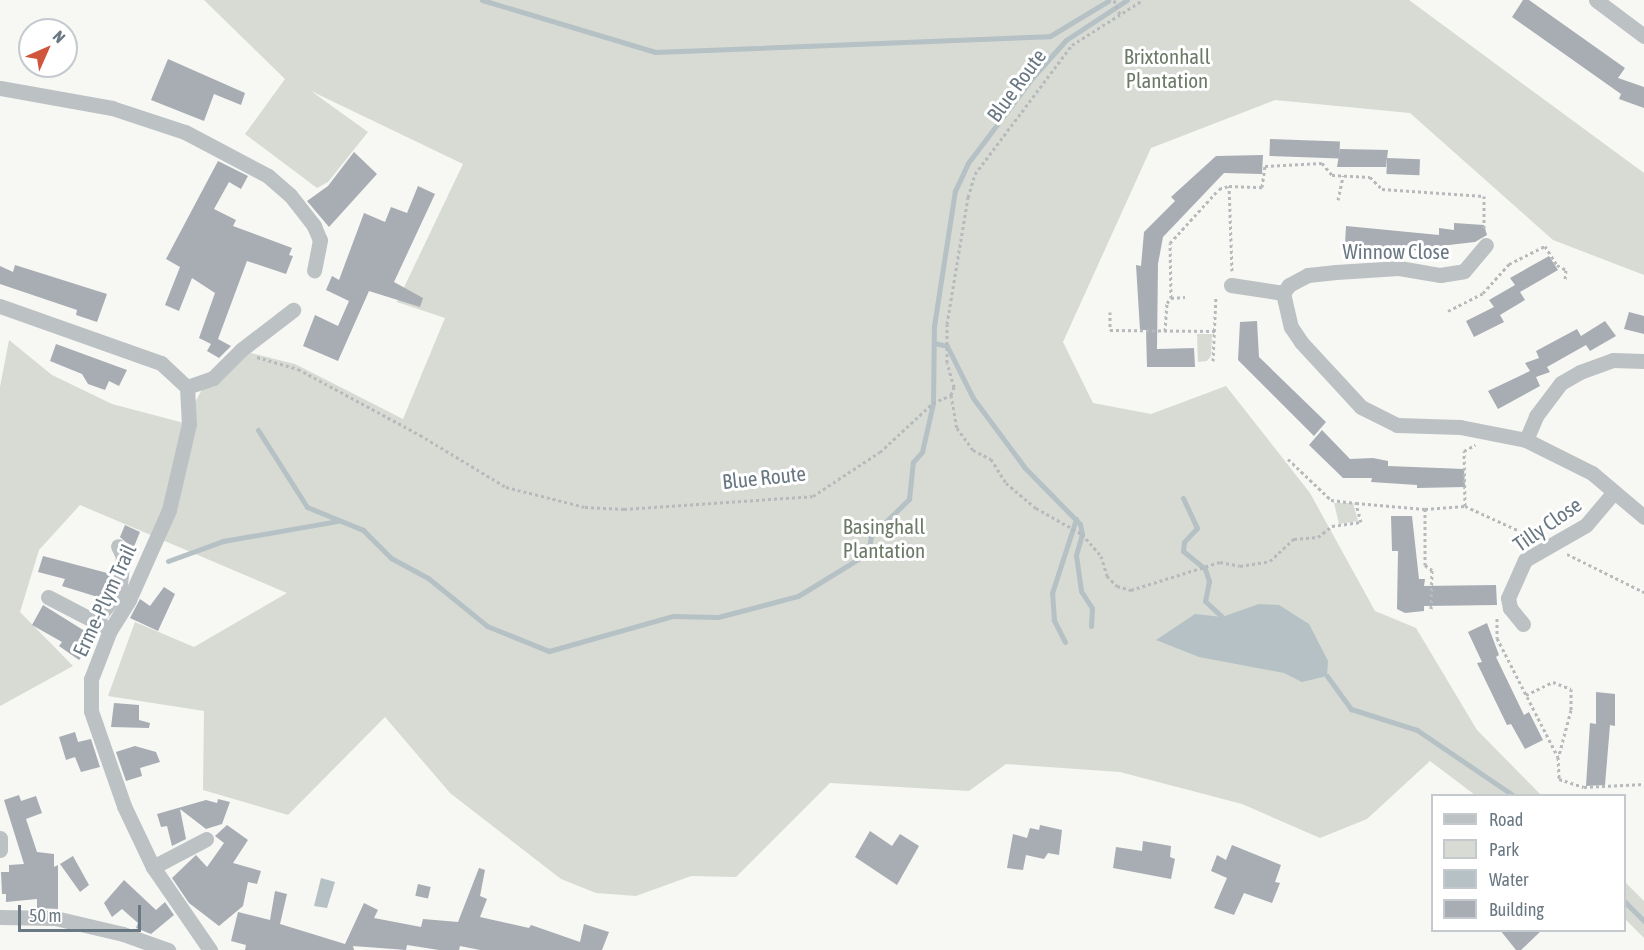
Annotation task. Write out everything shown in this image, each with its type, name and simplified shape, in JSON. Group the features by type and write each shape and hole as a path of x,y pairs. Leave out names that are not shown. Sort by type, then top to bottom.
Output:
{"street":[{"path":"1596,0 1644,36"},
{"path":"0,88 112,108 185,132 260,171 290,195 314,226 320,240 315,270"},
{"name":"Winnow Close","path":"1283,294 1300,279 1327,273 1399,268 1440,275 1464,271 1485,247"},
{"path":"1234,286 1283,294 1291,327 1300,342 1361,407 1397,425 1498,433 1526,440 1592,473 1644,517"},
{"path":"0,306 161,363 187,387 213,378 237,355 293,310"},
{"path":"1526,440 1536,416 1561,383 1580,372 1613,360 1644,361"},
{"name":"Erme-Plym Trail","path":"187,387 189,424 169,510 129,600 110,630 91,679 91,711 124,806 153,867 210,950"},
{"name":"Tilly Close","path":"1510,608 1508,598 1517,572 1525,561 1548,545 1586,525 1614,492"},
{"path":"95,621 116,595 120,584 123,556 118,546"},
{"path":"48,597 110,630"},
{"path":"1510,608 1523,624"},
{"path":"0,838 0,850"},
{"path":"153,867 206,839"},
{"path":"0,917 55,918 123,934 168,950"}],"path":[{"name":"Blue Route","path":"237,355 298,369 420,435 506,487 585,507 624,509 813,496 880,452 927,408 951,395 954,387 947,363 947,324 975,174 1072,45 1143,0"},
{"path":"1115,1 1120,14"},
{"path":"1165,331 1167,303 1171,298 1170,243 1219,189 1229,186 1262,186 1265,166 1322,163 1332,175 1370,177 1382,189 1484,196 1485,247"},
{"path":"1338,200 1343,176"},
{"path":"1229,186 1230,268 1234,286"},
{"path":"1448,312 1483,292 1509,264 1545,246 1557,265 1566,270 1565,280"},
{"path":"1213,361 1216,296"},
{"path":"1171,298 1185,297"},
{"path":"1110,312 1110,330 1215,331"},
{"path":"951,395 957,428 973,450 991,459 1006,483 1036,508 1082,534 1101,556 1107,576 1117,586 1131,590 1149,587 1220,562 1256,565 1270,561 1294,539 1318,537 1332,526 1360,522 1356,503"},
{"path":"1465,506 1464,451 1498,433"},
{"path":"1288,459 1331,500 1425,509 1465,506 1644,592"},
{"path":"1425,509 1425,565 1432,570 1431,610"},
{"path":"1510,608 1497,610 1497,638 1558,757"},
{"path":"1526,695 1552,682 1571,689 1571,711 1558,757 1559,779 1584,787 1644,784"}],"green space":[{"name":"Basinghall Plantation","path":"204,0 1409,0 1644,173 1644,275 1553,240 1410,113 1275,100 1151,148 1063,342 1093,403 1151,414 1226,386 1310,493 1375,611 1416,628 1477,730 1540,794 1474,794 1430,761 1367,819 1320,838 1242,804 1120,772 1006,764 969,791 830,783 736,877 691,876 636,896 596,893 561,879 450,793 385,717 288,815 203,790 204,711 108,696 135,622 194,647 287,593 80,505 39,550 20,612 73,666 0,706 0,387 9,340 52,375 112,404 184,423 206,382 224,365 251,353 295,364 403,419 445,318 397,302 463,164 311,91 368,132 328,182 317,188 245,134 285,79"},
{"path":"1197,334 1212,334 1211,356 1207,361 1198,362"},
{"path":"1334,503 1353,503 1358,521 1339,524"},
{"path":"1626,883 1644,901 1644,938 1626,920"}],"water":[{"path":"1259,604 1279,605 1309,624 1328,661 1327,676 1302,682 1284,673 1199,657 1156,640 1195,614 1222,617"},
{"path":"321,878 335,882 327,908 314,906"}],"building":[{"path":"1523,0 1529,0 1625,68 1618,78 1644,87 1644,108 1619,99 1621,94 1512,17"},
{"path":"168,59 245,93 241,105 214,94 204,121 151,100"},
{"path":"1270,139 1340,141 1339,158 1269,156"},
{"path":"1340,149 1388,150 1386,167 1337,167"},
{"path":"354,152 377,174 329,227 307,201 328,186"},
{"path":"1263,155 1262,174 1224,173 1163,237 1158,264 1157,349 1194,348 1195,367 1147,367 1146,330 1140,330 1136,265 1141,266 1144,232 1175,201 1171,197 1216,156"},
{"path":"1387,158 1420,159 1419,175 1386,174"},
{"path":"218,161 248,176 241,189 229,182 214,209 236,220 233,226 292,248 289,255 293,256 286,274 247,261 218,339 231,346 219,358 207,351 211,344 199,338 215,293 192,278 179,311 165,305 180,267 166,259"},
{"path":"418,186 435,194 394,282 423,298 420,307 369,291 338,361 303,346 315,315 338,326 349,301 326,290 332,276 339,280 364,213 385,222 391,207 407,213"},
{"path":"1454,223 1484,225 1487,235 1475,242 1440,246 1438,252 1345,245 1346,226 1439,235 1439,228 1454,230"},
{"path":"1549,256 1558,270 1520,292 1525,300 1500,315 1504,322 1474,337 1466,321 1494,307 1489,300 1515,285 1510,278"},
{"path":"15,265 107,294 97,322 76,315 77,310 0,284 0,266 13,272"},
{"path":"1629,312 1644,316 1644,334 1624,329"},
{"path":"1257,321 1259,357 1326,422 1314,436 1238,360 1240,322"},
{"path":"1605,321 1616,336 1590,351 1586,345 1547,367 1550,372 1536,377 1540,386 1498,409 1488,391 1530,371 1525,363 1539,358 1536,351 1577,329 1581,336"},
{"path":"56,344 127,370 119,386 109,381 105,390 88,384 82,374 50,361"},
{"path":"1322,430 1350,459 1373,458 1388,461 1388,466 1464,469 1465,487 1417,488 1417,485 1371,482 1372,478 1343,478 1309,445"},
{"path":"1391,516 1412,516 1419,579 1425,579 1424,586 1496,585 1497,605 1424,606 1424,611 1405,613 1397,609 1398,551 1392,551"},
{"path":"125,525 140,532 133,549 120,537"},
{"path":"43,556 111,574 107,590 101,598 62,586 65,579 38,572"},
{"path":"164,587 175,594 158,631 130,618 140,599 150,606"},
{"path":"43,605 96,638 79,660 59,646 62,642 32,625"},
{"path":"1487,623 1499,655 1496,657 1524,715 1529,712 1543,740 1525,749 1511,724 1507,725 1477,663 1482,662 1468,632"},
{"path":"1596,692 1615,694 1615,726 1610,725 1605,785 1586,786 1590,723 1596,724"},
{"path":"114,703 139,705 139,720 150,723 149,728 111,727"},
{"path":"75,732 78,742 91,739 100,767 81,772 75,757 66,760 59,737"},
{"path":"135,746 156,752 160,762 140,768 142,776 126,781 116,752"},
{"path":"19,795 21,801 36,796 42,813 26,819 37,852 54,854 54,867 58,865 58,909 37,908 37,899 6,902 6,894 2,894 1,872 9,872 9,865 24,864 4,800"},
{"path":"218,799 230,802 222,824 206,829 180,809 186,839 172,846 167,826 161,827 157,814 206,800 217,803"},
{"path":"227,825 248,840 233,863 261,871 257,884 248,882 243,906 219,926 189,903 172,878 196,855 207,867 224,843 215,836"},
{"path":"1040,825 1062,830 1059,855 1048,853 1044,859 1026,855 1023,870 1007,868 1013,834 1027,838 1030,828 1039,830"},
{"path":"870,831 892,846 900,834 919,846 897,885 855,857"},
{"path":"1143,841 1171,846 1170,857 1175,859 1171,879 1113,868 1116,847 1142,851"},
{"path":"1232,845 1281,865 1275,882 1280,883 1272,903 1244,893 1234,915 1214,908 1227,878 1211,871 1217,855 1226,860"},
{"path":"73,856 89,885 80,892 60,864"},
{"path":"479,868 485,870 480,896 487,899 480,917 529,928 531,925 580,942 584,924 609,932 602,950 480,950 460,946 459,950 439,950 407,945 406,950 353,946 354,950 245,950 246,945 231,941 238,912 270,920 275,891 287,894 280,924 345,944 364,903 378,910 374,918 421,927 423,919 458,922"},
{"path":"124,880 156,910 165,902 174,915 151,934 136,928 138,923 122,909 112,917 104,903"},
{"path":"418,884 431,887 428,899 415,896"},
{"path":"1502,932 1540,932 1521,950 1516,950"}],"waterway":[{"path":"482,0 655,52 1050,36 1108,1"},
{"path":"258,430 307,507 363,530 391,558 428,578 487,626 549,651 673,616 718,617 798,596 868,553 871,536 909,499 913,462 922,452 933,403 934,326 955,191 968,163 1032,78 1066,40 1127,0"},
{"path":"934,343 947,346 973,398 1025,468 1080,524 1082,534 1076,555 1081,591 1092,608 1091,626"},
{"path":"1183,498 1197,528 1184,542 1183,551 1205,569 1209,581 1205,601 1222,617"},
{"path":"1065,642 1054,620 1052,593 1076,519"},
{"path":"168,561 223,541 338,521"},
{"path":"1327,676 1351,709 1417,730 1511,794"},
{"path":"1626,903 1644,921"}],"park label":[{"name":"Brixtonhall Plantation","path":"1167,68"}]}
